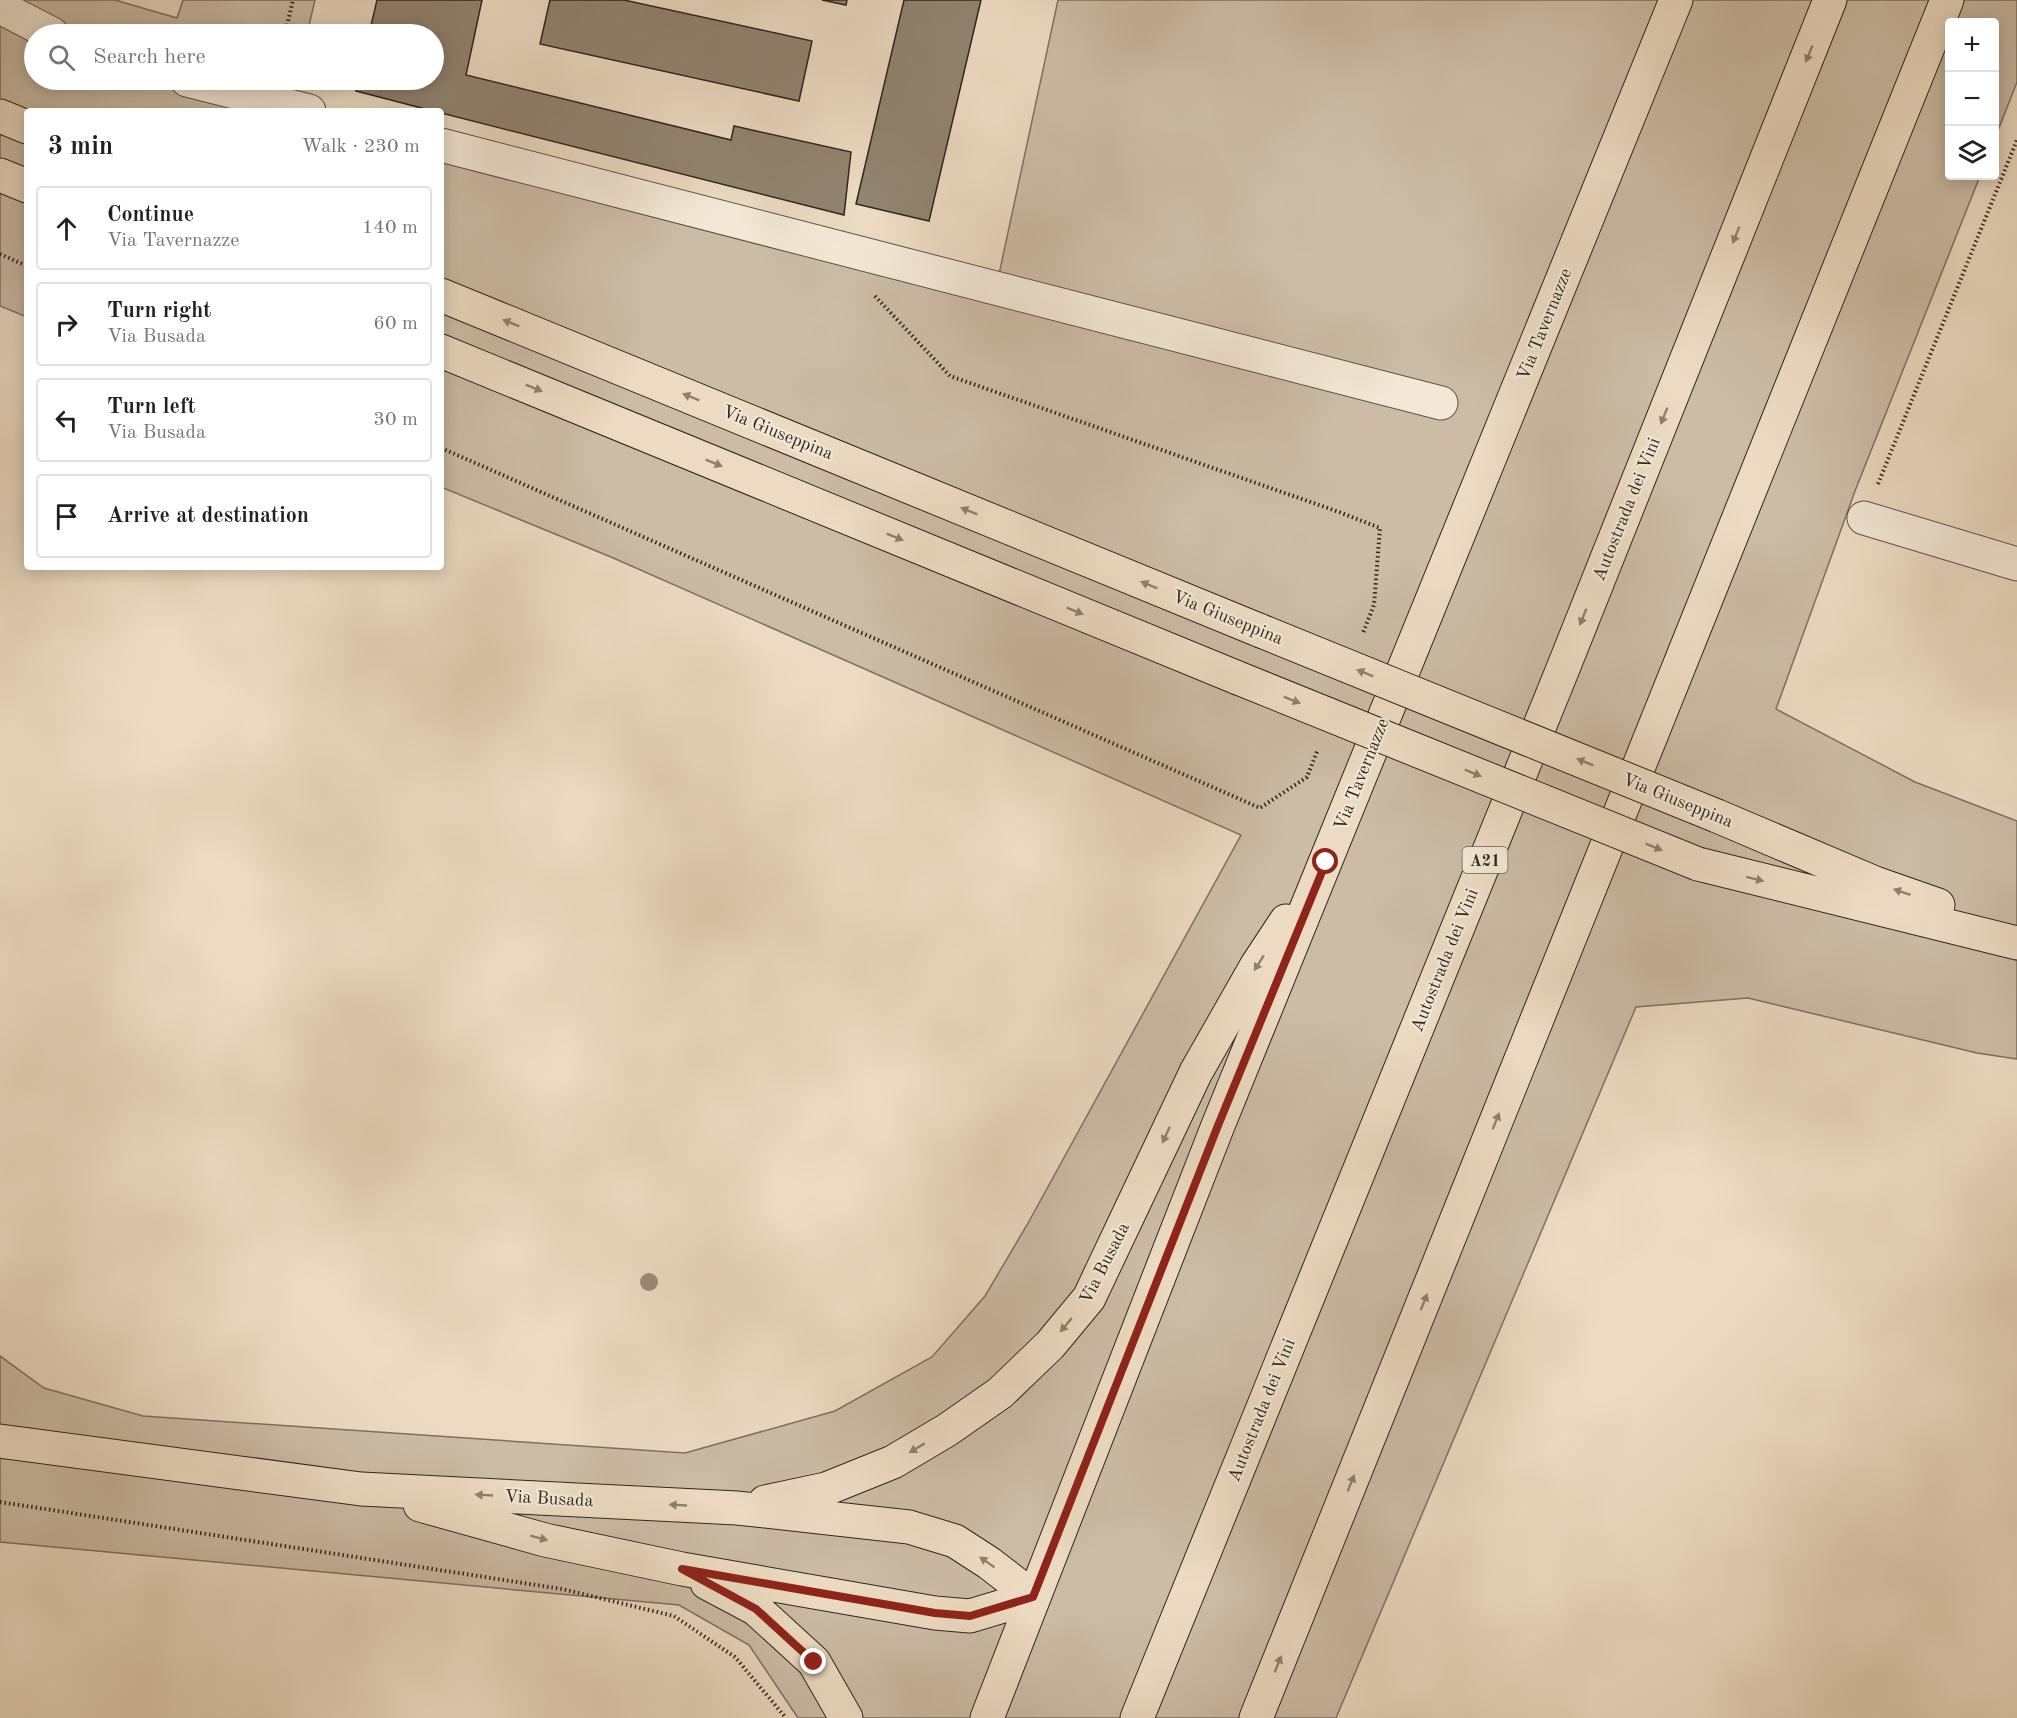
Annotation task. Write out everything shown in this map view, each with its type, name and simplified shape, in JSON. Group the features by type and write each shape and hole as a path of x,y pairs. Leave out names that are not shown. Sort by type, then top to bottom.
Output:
{"main road":[{"name":"Via Tavernazze","path":"987,1718 1217,1128 1676,0"},
{"name":"Autostrada dei Vini","path":"1137,1718 1553,693 1830,0"},
{"path":"1256,1718 1947,0"},
{"path":"0,116 24,126"},
{"path":"0,175 24,185"},
{"name":"Via Giuseppina","path":"444,296 1717,816 1875,883 2017,931"},
{"path":"444,352 1698,864 2017,944"},
{"name":"Via Busada","path":"737,1508 826,1489 893,1462 947,1430 1000,1393 1050,1345 1089,1298 1196,1072 1257,964 1326,862"},
{"name":"Via Busada","path":"0,1442 362,1489 737,1508 909,1527 955,1541 989,1563 1033,1597"},
{"name":"Via Busada","path":"362,1489 545,1540 682,1569 935,1613 970,1616 1033,1597"},
{"name":"Via Busada","path":"682,1569 756,1609 814,1662 846,1718"}],"street":[{"path":"0,8 32,24"},
{"path":"226,90 297,108"},
{"path":"444,146 1441,403"},
{"path":"1864,518 2017,564"}],"path":[{"path":"287,24 293,0"},
{"path":"1864,518 2017,140"},
{"path":"0,254 24,265"},
{"path":"0,1502 562,1589 674,1616 735,1657 786,1718"}],"shaded area":[{"path":"0,0 115,0 177,18 183,0 315,0 309,24 24,24 24,90 295,90 292,103 311,108 24,108 24,316 0,306"},
{"path":"1058,0 2017,0 2017,82 1999,128 1999,18 1945,18 1945,180 1978,180 1855,491 1776,709 1915,782 2017,821 2017,1059 1977,1053 1748,998 1636,1007 1336,1718 798,1718 749,1645 679,1605 0,1542 0,1356 44,1388 143,1416 685,1453 835,1411 932,1357 985,1296 1027,1225 1241,835 611,557 444,488 444,142 998,279"}],"building":[{"path":"377,0 482,0 466,75 731,140 734,126 851,152 844,215 444,114 444,108 421,108 356,91 444,90 444,24 371,24"},
{"path":"550,0 624,0 812,41 799,101 540,44"},
{"path":"822,0 847,0 846,5"},
{"path":"904,0 981,0 929,221 856,204"}],"route":[{"path":"814,1662 756,1609 682,1569 935,1613 970,1616 1033,1597 1217,1128 1326,862"}]}
